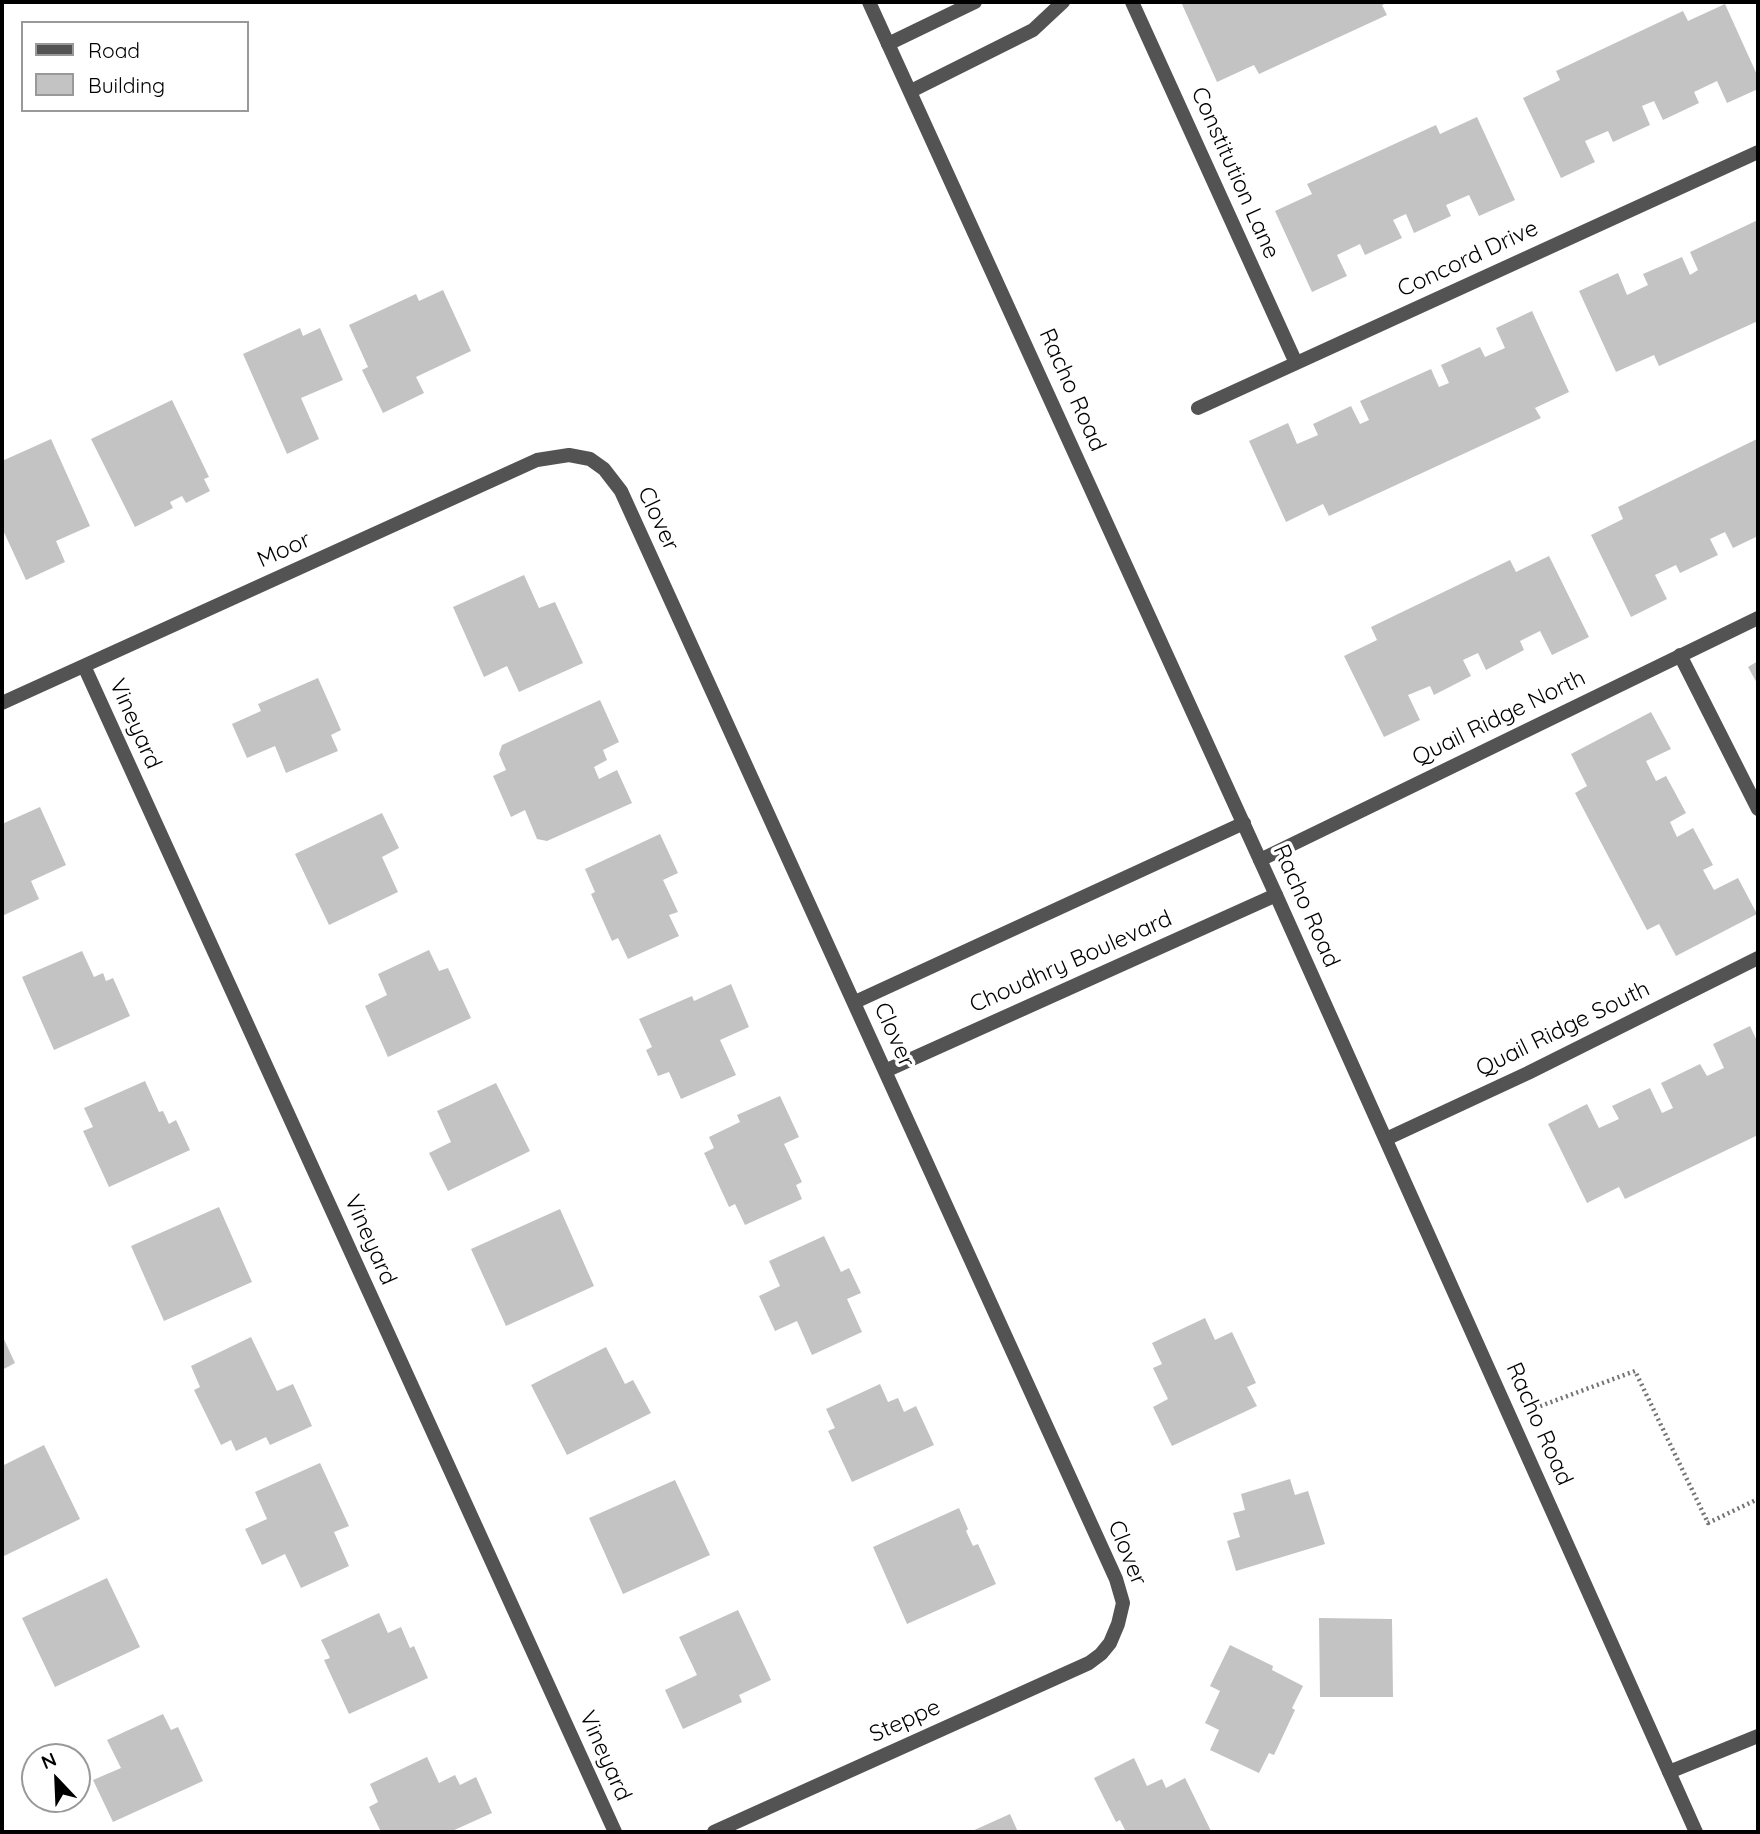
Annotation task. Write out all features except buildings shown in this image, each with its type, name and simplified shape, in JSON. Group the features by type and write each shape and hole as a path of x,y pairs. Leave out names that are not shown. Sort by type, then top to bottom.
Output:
{"street":[{"name":"Racho Road","path":"869,2 1244,823 1696,1832"},
{"path":"888,44 975,2"},
{"path":"911,92 1033,30 1063,2"},
{"name":"Constitution Lane","path":"1132,2 1296,363"},
{"name":"Concord Drive","path":"1198,408 1758,152"},
{"name":"Moor","path":"2,703 537,460 569,455 590,458"},
{"name":"Clover","path":"590,458 604,469 621,491 1116,1579 1122,1603 1110,1643"},
{"name":"Quail Ridge North","path":"1260,860 1758,618"},
{"path":"1681,655 1758,809"},
{"name":"Vineyard","path":"84,666 615,1832"},
{"path":"855,1002 1244,823"},
{"name":"Choudhry Boulevard","path":"885,1071 1276,895"},
{"name":"Quail Ridge South","path":"1386,1139 1528,1073 1758,958"},
{"name":"Steppe","path":"714,1832 1089,1663 1110,1643"},
{"path":"1669,1772 1758,1736"}],"path":[{"path":"1511,1417 1635,1371 1708,1523 1758,1499"}]}
